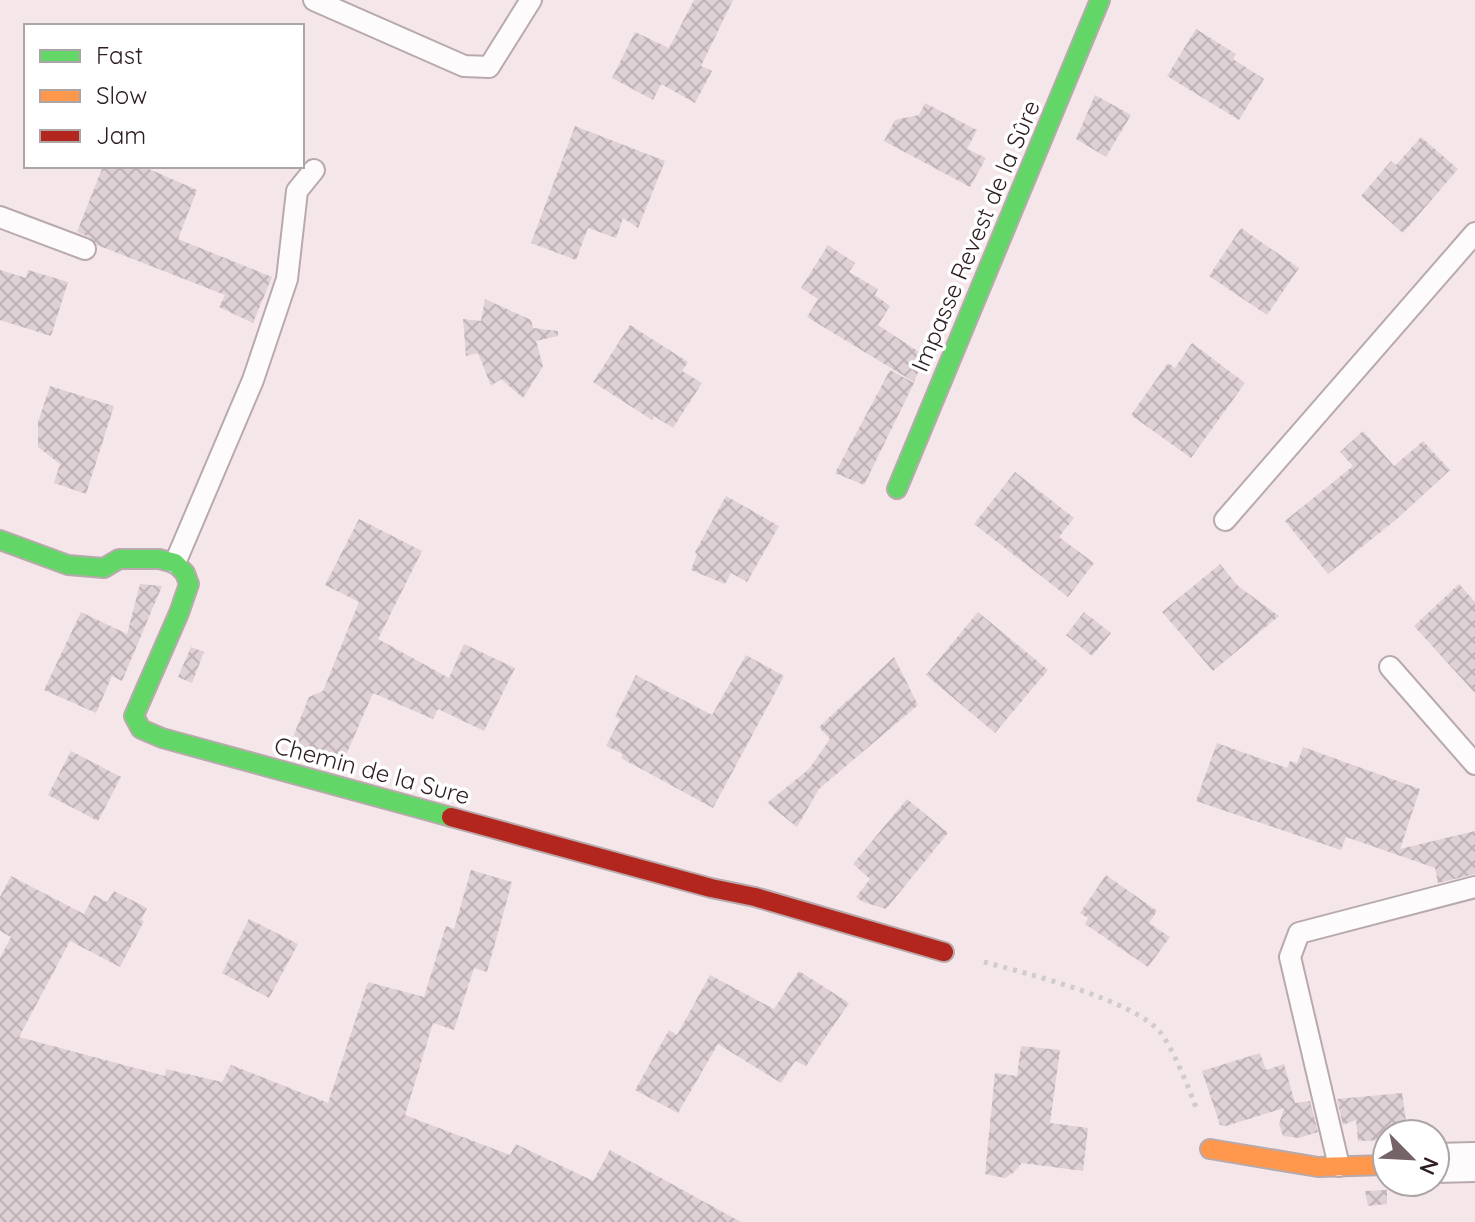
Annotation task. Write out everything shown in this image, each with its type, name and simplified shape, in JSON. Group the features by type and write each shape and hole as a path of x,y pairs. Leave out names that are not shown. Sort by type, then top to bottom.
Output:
{"street":[{"name":"Impasse Revest de la Sûre","path":"897,489 1100,0"},
{"path":"0,540 68,565 104,568 119,559 159,559 175,563"},
{"name":"Chemin de la Sure","path":"175,563 185,573 189,584 134,716 141,729 162,738 711,888 755,897 944,952"},
{"path":"1210,1149 1318,1167 1371,1165"},
{"path":"1451,1163 1475,1162"}],"lane":[{"path":"314,0 464,66 489,67 531,0"},
{"path":"175,563 253,380 287,279 297,191 314,170"},
{"path":"0,217 85,249"},
{"path":"1225,520 1475,233"},
{"path":"1390,667 1475,764"},
{"path":"1339,1166 1290,957 1299,933 1475,887"}],"path":[{"path":"1024,973 1123,1006 1160,1031 1190,1091 1210,1149"}],"building":[{"path":"694,0 733,0 701,66 712,71 695,103 661,84 653,100 612,78 635,32 669,48"},
{"path":"1196,29 1236,54 1233,59 1264,79 1239,120 1167,76"},
{"path":"1095,95 1131,115 1106,157 1076,139"},
{"path":"925,103 977,130 967,149 986,158 970,187 884,141 895,120 919,115"},
{"path":"575,126 665,161 638,228 623,218 616,238 588,228 576,260 531,243"},
{"path":"1421,137 1458,169 1403,233 1361,196 1391,161 1396,165"},
{"path":"102,168 147,168 197,190 178,239 272,277 253,323 219,307 225,295 97,245 90,237 77,232"},
{"path":"1241,228 1299,268 1267,315 1209,276"},
{"path":"828,245 855,263 849,272 878,289 875,295 890,306 878,325 925,356 914,382 807,317 818,299 801,288"},
{"path":"0,270 26,278 28,270 68,282 51,336 0,320"},
{"path":"485,299 531,320 533,328 558,331 558,336 536,341 543,366 523,398 501,379 491,386 478,353 466,356 463,319 481,321"},
{"path":"630,325 688,362 682,371 702,383 673,428 654,416 652,420 593,382"},
{"path":"1192,343 1245,383 1191,458 1131,415 1168,363 1175,368"},
{"path":"890,370 914,383 864,485 835,473"},
{"path":"50,386 114,406 86,494 54,483 60,464 38,447 38,422"},
{"path":"1363,431 1394,466 1423,441 1450,470 1397,519 1328,574 1285,521 1353,466 1340,452"},
{"path":"1015,472 1074,518 1059,537 1094,563 1068,597 974,524"},
{"path":"726,496 779,526 747,582 731,573 725,584 691,570 695,552"},
{"path":"359,519 422,551 378,639 449,678 464,644 515,668 484,731 438,709 433,719 373,693 343,762 289,747 309,697 323,691 359,602 325,585"},
{"path":"1220,564 1238,586 1279,616 1213,671 1162,612"},
{"path":"140,584 162,586 122,681 112,676 96,713 44,690 81,612 127,634"},
{"path":"1459,584 1475,602 1475,693 1414,626"},
{"path":"978,612 1048,670 995,733 926,675"},
{"path":"1084,612 1111,633 1092,656 1066,635"},
{"path":"191,647 204,652 192,683 178,677"},
{"path":"746,655 784,676 713,808 621,758 623,754 606,746 620,719 615,717 636,675 712,715"},
{"path":"894,657 918,705 819,789 797,827 767,803 809,769 830,739 819,727"},
{"path":"1217,743 1287,768 1290,761 1297,763 1303,747 1420,789 1400,849 1475,831 1475,874 1438,883 1435,868 1346,837 1341,850 1196,801"},
{"path":"71,751 121,777 98,821 48,795"},
{"path":"907,799 948,833 886,909 863,902 856,897 870,879 853,864"},
{"path":"471,870 512,882 487,972 474,968 454,1030 433,1023 405,1115 510,1155 516,1144 593,1181 610,1150 741,1222 0,1222 0,958 11,937 0,931 0,897 11,876 84,914 94,895 107,902 114,891 147,908 141,920 144,921 120,967 70,941 19,1037 165,1076 166,1069 222,1082 231,1065 328,1103 368,982 424,997 446,926 454,929"},
{"path":"1106,875 1157,911 1149,923 1170,937 1148,967 1085,924 1088,918 1080,913"},
{"path":"249,919 298,944 269,998 222,973"},
{"path":"799,971 849,1003 806,1066 795,1061 781,1083 718,1044 678,1113 635,1090 669,1030 677,1035 710,975 774,1009"},
{"path":"1021,1046 1060,1050 1050,1123 1088,1128 1083,1171 1022,1163 1005,1178 985,1174 995,1073 1017,1076"},
{"path":"1260,1053 1266,1070 1284,1064 1295,1103 1310,1101 1318,1132 1299,1138 1283,1136 1279,1124 1284,1108 1226,1126 1220,1125 1202,1071"},
{"path":"1402,1093 1406,1118 1371,1118 1371,1141 1358,1141 1356,1120 1343,1125 1337,1099"},
{"path":"1365,1191 1371,1191 1371,1198 1387,1198 1387,1204 1368,1206"}],"traffic: fast":[{"path":"897,489 1100,0"},
{"path":"0,540 68,565 104,568 119,559 159,559 175,563 185,573 189,584 179,613 134,716 141,729 162,738 451,817"}],"traffic: slow":[{"path":"1210,1149 1318,1167 1371,1165"}],"traffic: jam":[{"path":"451,817 711,888 755,897 944,952"}]}
